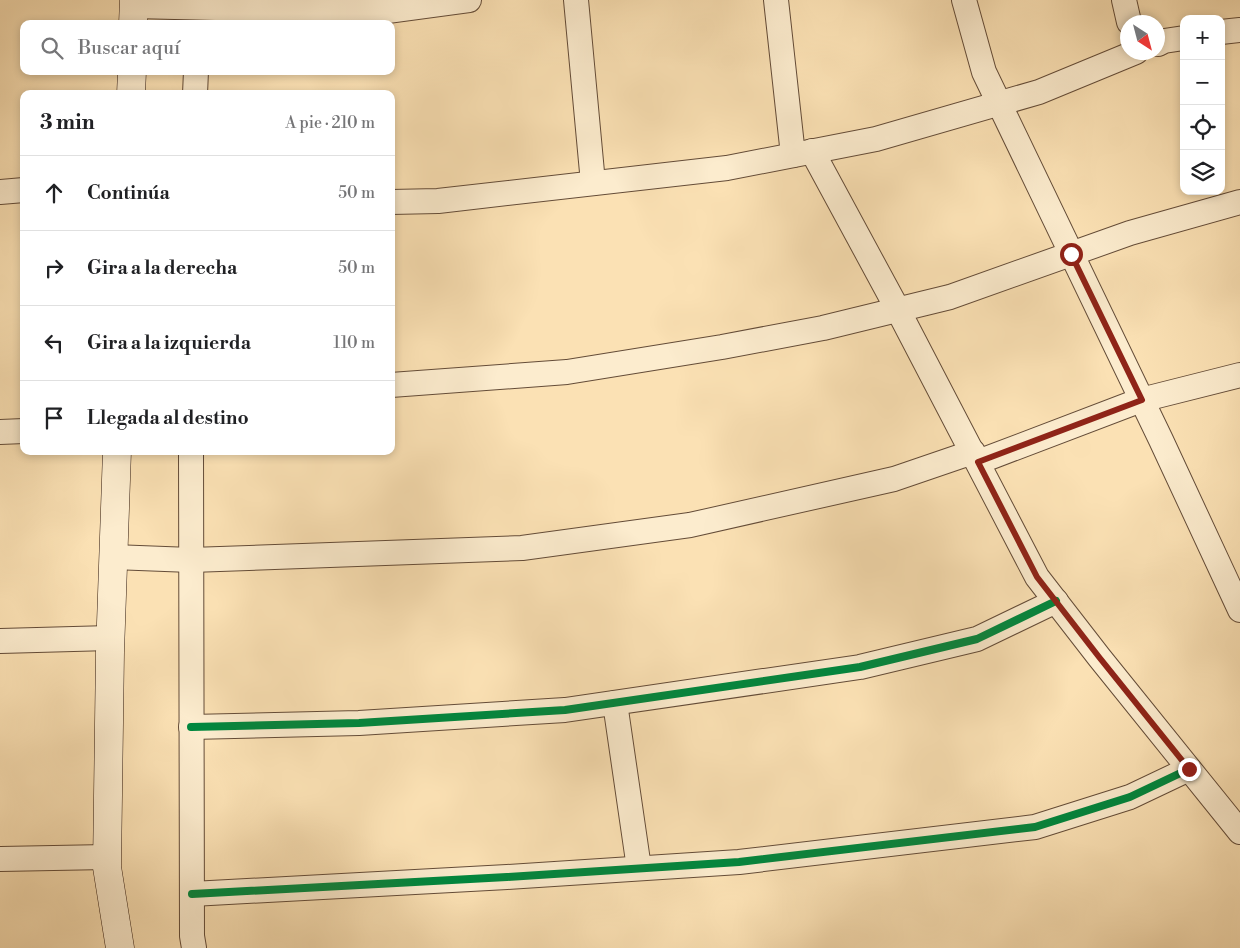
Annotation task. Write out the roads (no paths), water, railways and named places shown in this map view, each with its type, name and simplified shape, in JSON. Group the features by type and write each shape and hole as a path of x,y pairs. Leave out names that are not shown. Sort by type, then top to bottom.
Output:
{"main road":[{"path":"131,90 132,75"},
{"path":"117,455 110,638 107,867 120,948"}],"street":[{"path":"134,10 380,6 468,0"},
{"path":"576,0 593,183"},
{"path":"776,0 803,153 898,310 1037,577 1240,832"},
{"path":"964,0 984,72 1142,400 1240,610"},
{"path":"1124,0 1127,15"},
{"path":"1225,32 1240,30"},
{"path":"1165,42 1180,39"},
{"path":"395,202 438,200 727,168 876,138 1040,92 1120,60"},
{"path":"195,90 196,75"},
{"path":"0,192 20,190"},
{"path":"395,385 567,372 814,330 950,297 1130,233 1240,202"},
{"path":"113,557 191,560 522,548 690,525 894,479 975,457 1142,400 1240,375"},
{"path":"0,432 20,431"},
{"path":"191,455 192,936 194,948"},
{"path":"191,727 359,723 565,710 615,703 860,667 977,639 1056,601"},
{"path":"0,641 110,638"},
{"path":"615,703 640,868"},
{"path":"192,894 739,862 1035,827 1130,797 1189,769"},
{"path":"0,859 107,857"}]}
